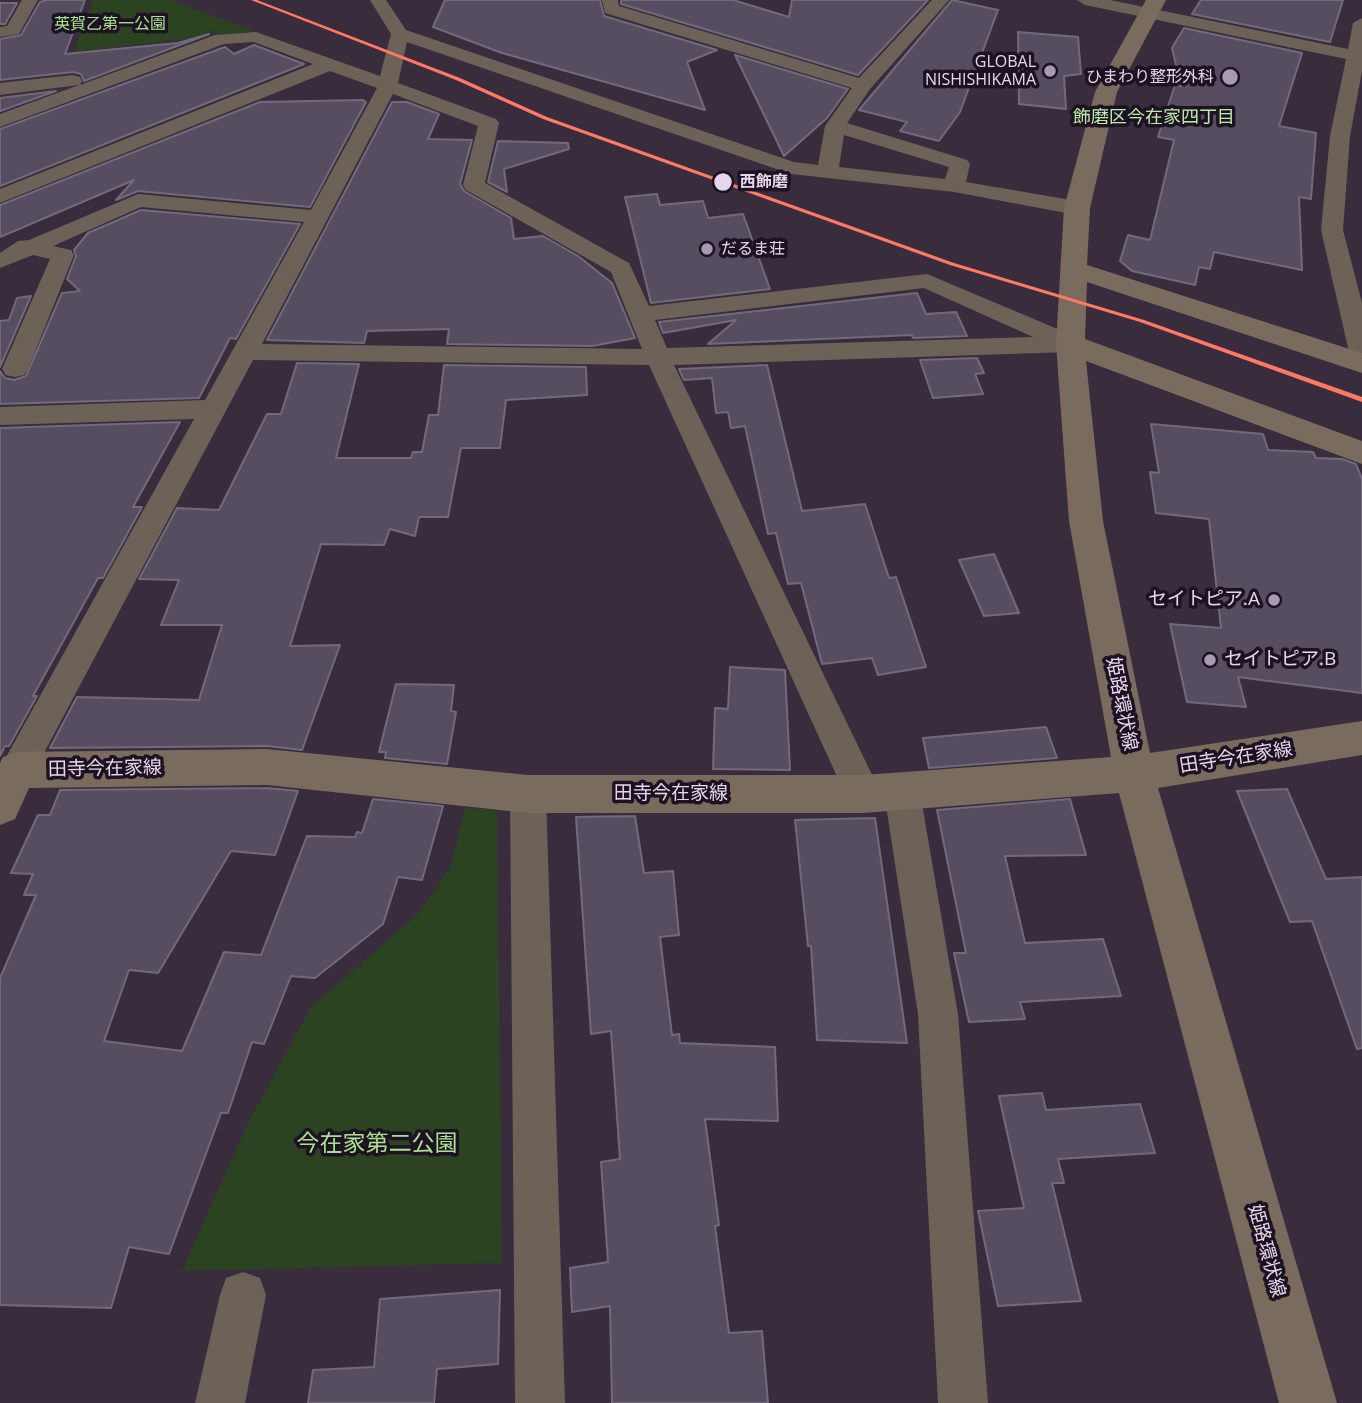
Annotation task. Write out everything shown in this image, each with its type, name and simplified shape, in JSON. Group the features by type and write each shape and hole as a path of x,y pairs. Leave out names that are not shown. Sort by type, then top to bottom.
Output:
{"main road":[{"name":"姫路環状線","path":"1152,7 1106,92 1077,208 1070,344 1086,522 1134,774 1308,1403"},
{"path":"1074,269 1362,363"},
{"path":"1070,344 1362,453"},
{"name":"田寺今在家線","path":"17,770 267,767 528,794 882,793 1134,774 1362,738"},
{"path":"0,806 17,770"}],"street":[{"path":"0,32 13,30 30,0"},
{"path":"610,0 611,9 863,85"},
{"path":"828,170 835,126 863,85 941,0"},
{"path":"1085,0 1152,7 1358,56"},
{"path":"17,770 242,352 319,217 388,84 400,34 390,7"},
{"path":"1362,23 1358,56 1340,136 1342,233 1362,352"},
{"path":"400,34 791,168 954,186 1077,208"},
{"path":"0,121 221,39 256,37 489,123 474,185 621,268 658,357 882,793 938,1014 963,1403"},
{"path":"0,197 327,65"},
{"path":"0,89 127,74"},
{"path":"835,126 960,164 954,186"},
{"path":"1340,136 1362,142"},
{"path":"0,261 138,200 319,217"},
{"path":"0,236 31,248 63,255 8,370 0,399"},
{"path":"641,314 927,281 1070,344"},
{"path":"242,352 658,357 1070,344"},
{"path":"0,416 211,409"},
{"path":"528,794 540,1403"},
{"path":"220,1403 243,1295"}],"green space":[{"name":"英賀乙第一公園","path":"93,0 170,0 255,31 219,36 214,31 190,38 74,52"},
{"name":"今在家第二公園","path":"465,808 497,810 502,1263 182,1271 248,1123 311,1007 419,913 451,866"}],"building":[{"path":"85,0 65,54 178,43 209,34 84,81 81,74 73,72 0,80 0,39 21,35 40,2"},
{"path":"445,0 600,0 604,16 717,50 687,62 705,110 502,53 433,27"},
{"path":"621,0 733,0 789,17 792,0 928,0 858,75 621,4"},
{"path":"952,0 998,10 960,112 939,141 900,131 907,122 859,110"},
{"path":"1201,0 1343,0 1330,42 1192,14"},
{"path":"0,3 17,3 5,24 0,24"},
{"path":"1184,28 1302,53 1279,126 1316,133 1311,199 1299,197 1302,270 1214,252 1210,269 1199,267 1195,285 1132,271 1120,261 1128,235 1150,240 1174,140 1158,137 1175,85 1181,86 1172,48"},
{"name":"GLOBAL NISHISHIKAMA","path":"1018,32 1078,37 1081,74 1064,76 1066,109 1019,104"},
{"path":"254,45 304,64 0,186 0,129 225,47 234,54"},
{"path":"735,55 848,89 827,118 784,156"},
{"path":"56,91 0,111 0,98"},
{"path":"260,102 366,102 310,207 138,191 116,200 134,180 0,237 0,205"},
{"path":"392,102 407,102 439,114 428,139 472,140 460,184 464,191 511,218 514,239 543,236 578,256 612,283 635,338 592,346 447,344 449,329 367,331 364,343 267,340"},
{"path":"498,141 568,143 569,149 504,169 507,192 488,182"},
{"path":"657,194 660,205 703,201 708,218 743,214 770,289 651,303 625,197"},
{"path":"141,210 300,224 236,339 230,338 199,398 0,404 0,371 5,378 14,380 26,376 62,293 80,291 67,279 76,256 74,250 88,233"},
{"path":"917,293 926,314 956,312 967,336 913,338 912,335 708,344 736,320 663,333 659,322"},
{"path":"31,296 0,367 0,321 9,320 17,298"},
{"path":"977,358 984,373 975,374 983,394 933,398 920,360"},
{"path":"297,363 359,364 336,458 411,458 413,452 422,452 429,415 438,415 444,365 586,367 587,395 506,400 500,448 461,448 448,517 419,517 415,536 390,529 384,545 321,544 290,646 340,645 302,750 267,746 50,748 77,697 199,700 222,625 161,625 179,580 139,579 177,508 219,510 267,414 281,414"},
{"path":"767,365 802,511 865,504 889,578 896,577 926,667 878,675 872,658 822,664 801,583 788,584 776,533 768,534 745,426 731,428 728,412 716,413 712,378 684,380 679,369"},
{"path":"180,422 133,507 142,507 103,578 98,578 33,696 37,696 9,746 5,746 0,756 0,428"},
{"path":"1151,424 1263,434 1268,450 1313,452 1316,458 1342,459 1356,464 1362,479 1362,693 1238,677 1246,707 1187,702 1170,624 1221,628 1209,519 1156,513 1150,472 1159,473"},
{"path":"994,554 1019,613 984,616 959,560"},
{"path":"730,667 785,670 790,770 713,769 715,708 728,709"},
{"path":"396,684 454,685 451,711 456,712 447,764 385,758 386,752 379,752"},
{"path":"1046,727 1057,758 929,768 923,738"},
{"path":"267,788 298,791 275,855 231,851 158,973 129,970 104,1041 182,1051 224,952 261,955 307,836 355,837 357,832 362,833 373,799 443,806 422,880 398,877 383,924 315,978 291,976 264,1044 252,1042 228,1113 221,1113 169,1254 129,1247 111,1308 0,1305 0,978 36,895 24,895 33,874 11,873 38,815 50,815 60,790"},
{"path":"1287,789 1326,879 1362,877 1362,1048 1357,1049 1312,921 1290,922 1237,791"},
{"path":"1070,799 1086,855 1005,856 1025,943 1103,939 1121,996 1020,1002 1025,1019 969,1022 954,953 966,953 937,810"},
{"path":"635,816 644,873 673,871 679,935 660,937 672,1035 679,1034 680,1043 775,1047 778,1121 705,1119 729,1333 762,1331 768,1403 612,1403 610,1306 572,1312 570,1268 608,1262 601,1162 620,1159 611,1031 591,1034 576,817"},
{"path":"875,818 907,1043 817,1040 811,946 808,946 795,820"},
{"path":"1042,1093 1046,1110 1140,1104 1155,1153 1058,1159 1064,1183 1052,1183 1081,1301 998,1306 978,1211 1024,1208 999,1096"},
{"path":"500,1290 498,1364 437,1369 434,1403 308,1403 313,1370 374,1367 380,1299"}],"transit line":[{"path":"253,0 458,79 545,118 952,264 1142,321 1362,400"}],"place":[{"name":"GLOBAL NISHISHIKAMA","path":"1050,71"},
{"name":"ひまわり整形外科","path":"1230,77"},
{"name":"西飾磨","path":"723,182"},
{"name":"だるま荘","path":"707,249"},
{"name":"セイトピア.A","path":"1274,600"},
{"name":"セイトピア.B","path":"1210,660"}],"district":[{"name":"飾磨区今在家四丁目","path":"1154,118"}]}
